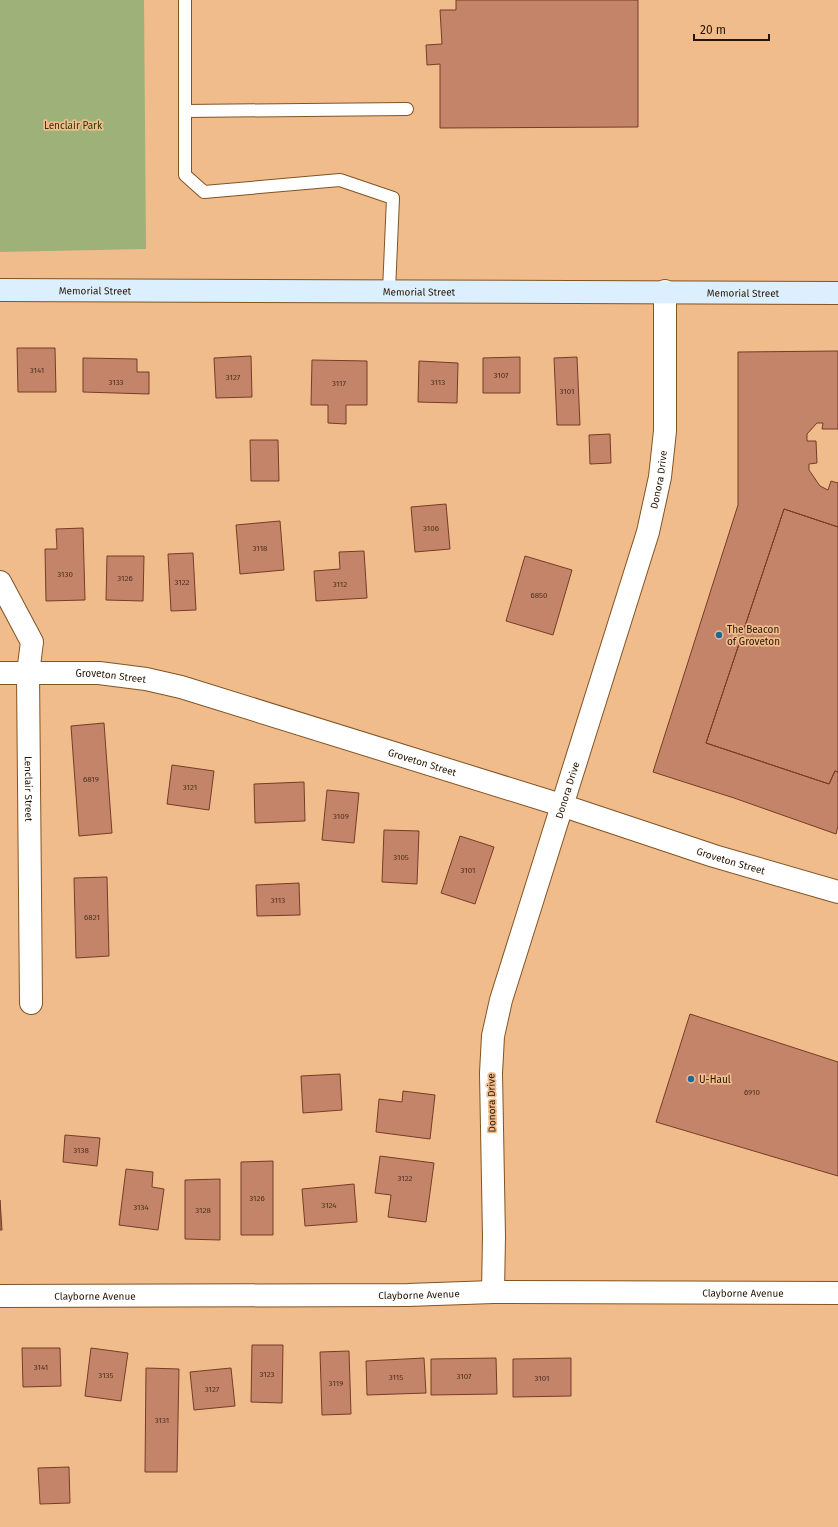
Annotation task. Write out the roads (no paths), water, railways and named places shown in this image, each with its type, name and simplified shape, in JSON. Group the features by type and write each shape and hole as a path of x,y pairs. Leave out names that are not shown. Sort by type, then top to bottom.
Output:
{"street":[{"name":"Memorial Street","path":"0,290 665,291 838,293"},
{"name":"Donora Drive","path":"493,1292 494,1236 490,1073 493,1036 501,1000 648,532 660,476 665,431 665,291"},
{"name":"Lenclair Street","path":"0,582 32,642 28,673 31,1003"},
{"name":"Groveton Street","path":"0,673 99,673 181,687 561,805 714,856 838,892"},
{"name":"Clayborne Avenue","path":"0,1296 408,1295 493,1292 838,1294"}],"lane":[{"path":"185,0 185,175 204,192 340,180 393,198 389,291"},
{"path":"185,111 407,109"}],"place":[{"name":"The Beacon of Groveton","path":"719,635"},
{"name":"U-Haul","path":"691,1079"}],"park label":[{"name":"Lenclair Park","path":"73,125"}]}
